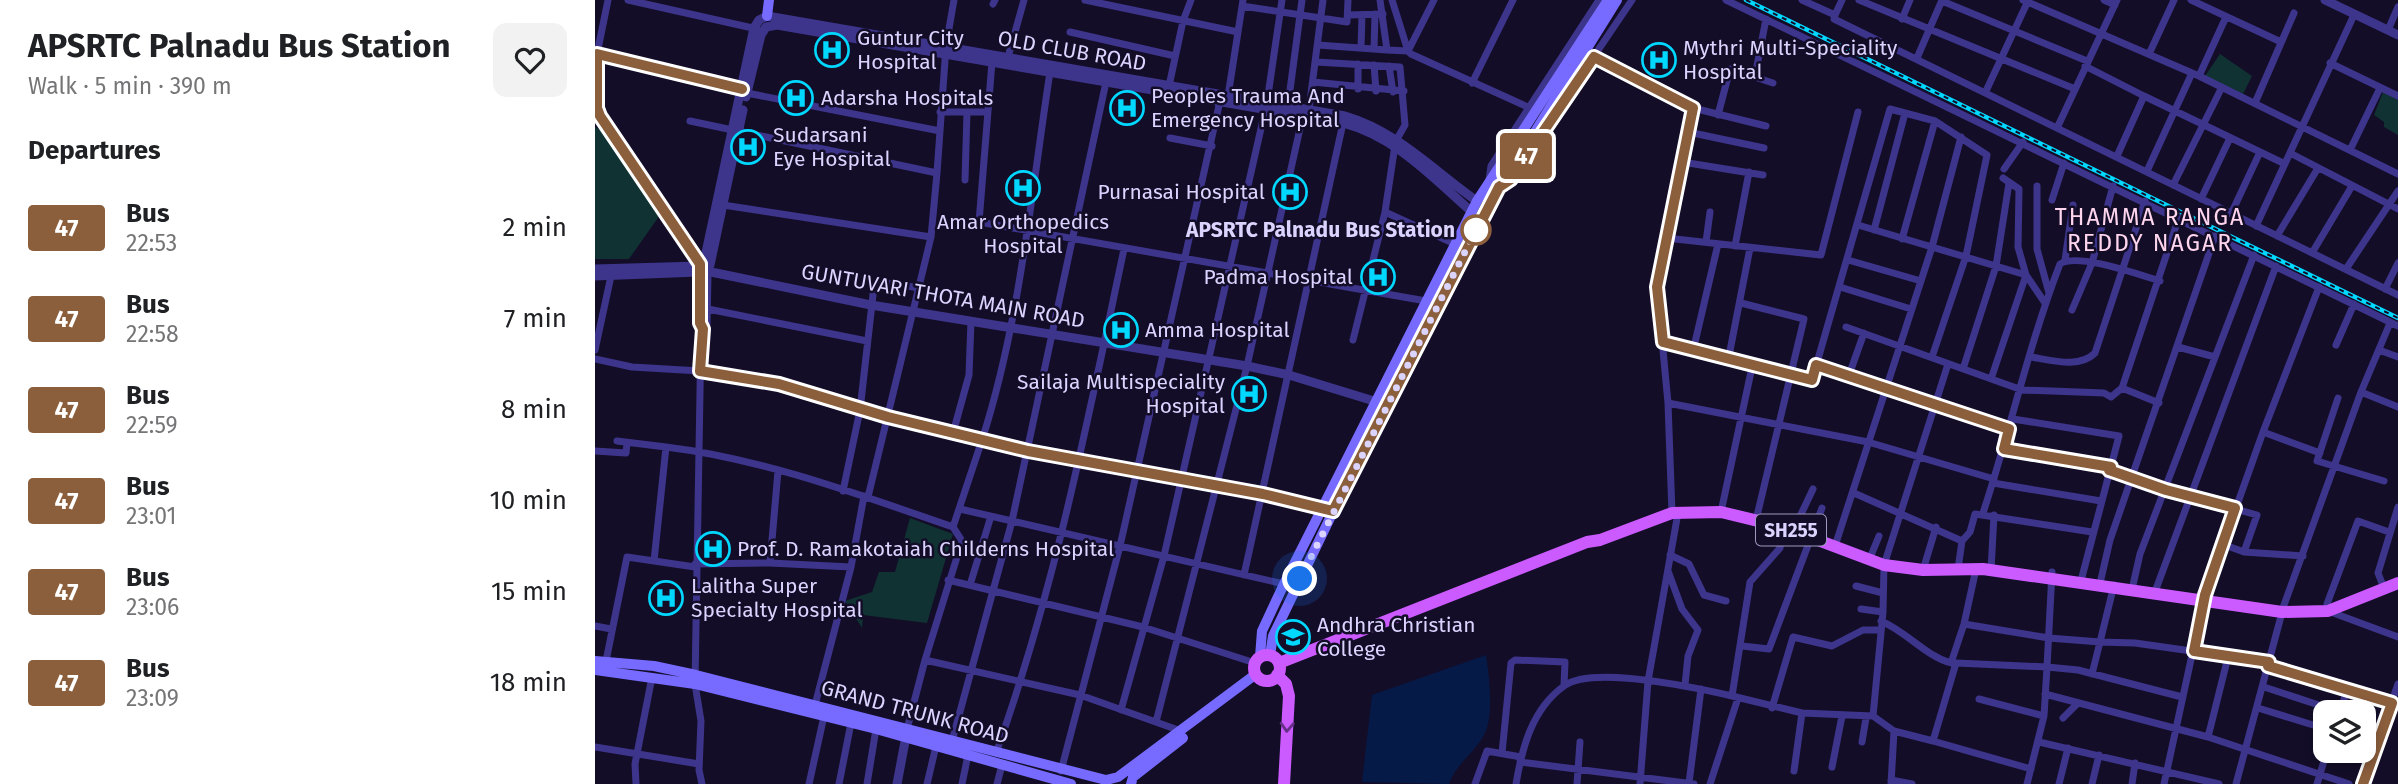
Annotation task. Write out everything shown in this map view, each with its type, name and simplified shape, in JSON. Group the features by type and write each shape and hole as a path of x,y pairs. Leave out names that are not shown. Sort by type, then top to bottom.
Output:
{"main road":[{"path":"767,16 769,0"},
{"path":"1131,784 1133,777 1267,667 1273,636 1494,184 1608,0"},
{"path":"1501,173 1618,0"},
{"path":"1284,784 1289,696 1286,684 1267,667 1262,631 1374,401 1477,201 1494,184"},
{"name":"SH255","path":"1267,667 1326,647 1445,595 1675,512 1721,512 1756,520 1810,536 1884,565 1923,570 1985,569 2101,579 2114,585 2133,585 2204,599"},
{"name":"SH255","path":"2052,575 2204,599 2283,608 2331,607 2398,583"},
{"name":"GRAND TRUNK ROAD","path":"601,661 654,666 851,723 952,741 1061,771 1112,779 1267,667"},
{"name":"GRAND TRUNK ROAD","path":"595,670 696,679 815,705 1042,780 1071,784"}],"street":[{"path":"608,0 596,53 597,116 704,269"},
{"path":"628,0 759,29"},
{"path":"815,705 931,237 946,50 954,0"},
{"path":"1008,57 1024,0"},
{"path":"1085,0 1238,32"},
{"path":"1169,86 1183,21 1191,0"},
{"path":"1121,710 1164,556 1209,360 1266,105 1282,0"},
{"path":"1288,105 1302,0"},
{"path":"1156,722 1269,274 1313,82 1323,0"},
{"path":"1061,771 1120,546 1184,259 1224,99 1242,3 1347,22 1347,0"},
{"path":"1374,49 1380,0"},
{"path":"1392,0 1408,51"},
{"path":"1408,51 1434,0"},
{"path":"1472,83 1513,0"},
{"path":"1599,0 1491,166 1494,184 1511,179 1632,0"},
{"path":"1726,0 2179,217 2394,324 2379,350 2361,392 2283,608 2236,784"},
{"path":"1842,0 1834,19 2058,126 2201,200 2398,295"},
{"path":"1859,0 1874,3 1902,19 2075,89"},
{"path":"1902,19 1910,0"},
{"path":"1917,58 1942,0 2086,64 2144,96 2285,164"},
{"path":"2058,126 2116,2 2104,0"},
{"path":"2149,54 2175,0"},
{"path":"2191,0 2281,42"},
{"path":"2325,0 2338,3 2354,15 2398,35"},
{"path":"1807,1 1835,15"},
{"path":"1986,91 2003,58 2026,1 2195,74 2351,148 2398,174"},
{"path":"2388,30 2398,7"},
{"path":"2255,103 2294,13"},
{"path":"1348,15 1379,14"},
{"path":"1379,14 1387,50"},
{"path":"1361,48 1362,15"},
{"path":"2256,226 2354,15"},
{"path":"702,784 699,764 701,721 696,679 695,566 703,329 700,323 704,269 759,20 767,16"},
{"name":"OLD CLUB ROAD","path":"767,16 946,50 992,62 1356,119 1396,142 1477,201"},
{"path":"2147,171 2175,111 2226,17"},
{"path":"1755,76 1766,19"},
{"name":"OLD CLUB ROAD","path":"759,29 776,25 1008,57 1169,86 1224,99"},
{"path":"1070,32 1175,55"},
{"path":"1318,45 1408,51 1530,108"},
{"path":"1571,46 1693,108 1766,126"},
{"path":"596,53 744,91 940,131"},
{"path":"992,62 979,222 1426,301"},
{"path":"1316,62 1400,67 1404,92 1405,125 1396,142 1385,212 1353,340"},
{"path":"2330,63 2398,96"},
{"path":"1358,64 1358,89"},
{"path":"1374,65 1376,91"},
{"path":"1389,66 1393,92"},
{"path":"1718,115 1730,69 1773,83"},
{"path":"953,527 999,385 1011,327 1050,72"},
{"path":"952,741 969,670 1012,521 1107,82"},
{"path":"1313,82 1404,92"},
{"path":"2173,185 2222,87"},
{"path":"2351,148 2380,88"},
{"path":"2117,156 2144,96"},
{"name":"OLD CLUB ROAD","path":"1266,105 1288,105 1396,142 1472,212"},
{"path":"1640,781 1648,681 1675,512 1657,287 1693,108"},
{"path":"1663,342 1728,361 1812,380 1890,109 1935,121 1987,155 1966,256 1932,357"},
{"path":"940,112 988,112"},
{"path":"965,180 967,112"},
{"path":"1666,238 1821,255 1858,112"},
{"path":"1874,230 1905,113"},
{"path":"690,121 937,173"},
{"path":"1902,239 1935,121"},
{"path":"1244,575 1311,281 1343,123"},
{"path":"703,329 707,324 708,309 704,269 723,205 735,129"},
{"path":"1688,132 1764,148"},
{"path":"1835,546 1932,247 1961,137"},
{"path":"1170,138 1212,146"},
{"path":"2201,200 2230,138"},
{"path":"1963,369 1996,266 2005,177 2023,142"},
{"path":"2231,214 2260,152"},
{"path":"2290,153 2398,209"},
{"path":"1682,162 1763,175"},
{"path":"2052,200 2064,163"},
{"path":"2277,236 2318,168"},
{"path":"1735,246 1749,172"},
{"path":"2005,177 2019,189 2018,247 2027,275 2047,298"},
{"path":"2037,186 2037,249 2047,298"},
{"path":"2072,310 2092,263 2113,186"},
{"path":"2312,253 2352,186"},
{"path":"2346,270 2398,191"},
{"path":"2031,357 2069,362 2092,356 2124,271 2145,201"},
{"path":"723,205 931,237"},
{"path":"1983,513 2022,390 2047,298 2060,264 2065,260 2073,205"},
{"path":"1385,212 1455,244"},
{"path":"1706,243 1710,212"},
{"path":"1846,327 2022,390 2111,397 2122,388 2160,281 2179,217"},
{"path":"1858,225 2027,275"},
{"path":"2101,579 2110,540 2215,236"},
{"path":"1693,351 1718,244"},
{"path":"1728,361 1750,248"},
{"path":"996,753 1022,682 1063,533 1124,249"},
{"path":"2133,585 2140,554 2254,255"},
{"path":"1848,260 1921,281"},
{"path":"2065,260 2092,263 2160,281"},
{"path":"2385,289 2398,263"},
{"path":"2156,589 2276,266"},
{"path":"595,269 639,271"},
{"name":"GUNTUVARI THOTA MAIN ROAD","path":"639,271 704,269 914,313 1104,341 1289,374 1374,401"},
{"path":"595,276 639,271"},
{"path":"1991,379 2027,275"},
{"path":"595,349 611,276"},
{"path":"843,491 860,410 871,305 877,282 920,288"},
{"path":"1840,287 1911,309"},
{"path":"2164,784 2204,599 2263,432 2319,287"},
{"path":"1741,303 1804,319 1756,520"},
{"path":"2336,345 2354,304"},
{"path":"708,309 867,341"},
{"path":"953,433 969,375 971,321"},
{"path":"1849,375 1864,333"},
{"path":"2178,347 2215,357"},
{"path":"2379,350 2398,357"},
{"path":"595,359 632,367 700,371 779,384 860,410 1028,451 1182,478 1333,511"},
{"path":"1862,742 1869,717 1881,630 1884,565 1948,364"},
{"path":"1816,365 2009,429"},
{"path":"1721,512 1752,367"},
{"path":"2122,388 2159,403"},
{"path":"2361,392 2398,407"},
{"path":"2338,398 2317,461 2384,481"},
{"path":"1668,403 1868,442 1994,481 2101,501"},
{"path":"2013,419 2114,434 2119,437 2082,577"},
{"path":"2263,432 2320,453"},
{"path":"617,441 697,451 778,471 953,527 962,541 925,660 897,784"},
{"path":"595,451 626,453 627,443"},
{"path":"654,561 666,447"},
{"path":"2004,449 2109,467 2166,490 2257,514 2244,552"},
{"path":"770,562 778,471"},
{"path":"1710,784 1735,697 1750,582 1780,548 1788,529 1813,489"},
{"path":"1854,493 1936,527 1962,541"},
{"path":"1742,646 1769,649 1822,508"},
{"path":"2384,589 2378,573 2398,508"},
{"path":"960,509 1284,584"},
{"path":"1958,569 1962,541 1970,532 1975,514 1983,513 2092,532"},
{"path":"1933,741 1964,624 1985,569 1994,515"},
{"path":"970,585 991,516"},
{"path":"2389,532 2358,521 2331,607 2398,637"},
{"path":"1923,570 1936,527"},
{"path":"1870,558 1879,536"},
{"path":"2222,544 2244,552 2303,556"},
{"path":"1670,555 1689,564 1704,595 1726,601"},
{"path":"601,661 627,557 695,566 770,562 851,567"},
{"path":"1667,570 1682,610 1698,630 1688,656 1685,685"},
{"path":"2027,784 2044,716 2052,575"},
{"path":"948,580 1143,627 1267,667"},
{"path":"2092,674 2114,585"},
{"path":"1856,586 1884,593"},
{"path":"1861,609 1882,617 1934,657 1954,663 2047,667 2092,674 2182,697"},
{"path":"1964,624 2049,638 2124,642 2194,651 2268,664 2395,704"},
{"path":"595,626 611,629"},
{"path":"1776,631 1832,646 1863,630 1881,630"},
{"path":"1772,708 1793,637"},
{"path":"2208,737 2228,657"},
{"path":"925,660 1080,695 1181,731"},
{"path":"1502,753 1512,661 1565,662 1564,685"},
{"path":"636,784 637,756 652,676"},
{"path":"1516,784 1520,759 1534,718 1564,685 1584,677 1685,685 1772,708 1802,713 1869,717 1894,731 2031,769"},
{"path":"2363,784 2395,704 2398,684"},
{"path":"2263,687 2313,703"},
{"path":"1475,784 1487,751 1640,781 1691,784 1701,689"},
{"path":"2344,700 2347,690"},
{"path":"2045,694 2208,737 2349,784"},
{"path":"1979,699 2044,716"},
{"path":"2063,718 2078,703"},
{"path":"2258,708 2313,725"},
{"path":"1794,771 1802,713"},
{"path":"809,784 824,716"},
{"path":"1832,767 1842,716"},
{"path":"839,784 851,723"},
{"path":"867,784 876,729"},
{"path":"1894,731 1891,782 1912,784"},
{"path":"1577,784 1580,742"},
{"path":"2039,742 2167,770 2195,781 2218,784"},
{"path":"927,784 936,746"},
{"path":"595,747 637,756 699,764"},
{"path":"2059,784 2068,748"},
{"path":"962,784 968,755"},
{"path":"2092,784 2099,755"},
{"path":"2132,784 2135,763"},
{"path":"2316,784 2323,763"},
{"path":"997,784 1002,765"}],"green space":[{"path":"2220,54 2252,76 2243,94 2205,76"},
{"path":"2383,92 2398,100 2398,135 2384,127 2384,122 2374,115"},
{"path":"595,127 607,133 660,215 629,259 595,259"},
{"path":"910,518 953,534 927,623 863,615 862,628 845,601 872,592 879,572 895,572"}],"water":[{"path":"1486,655 1490,694 1488,725 1481,740 1456,770 1449,784 1362,782 1372,695"}],"railway":[{"path":"1746,0 2398,318"}],"bus line":[{"name":"47","path":"742,89 597,54 597,108 600,116 700,264 700,323 703,329 700,371 779,384 860,410 1028,451 1182,478 1333,511 1499,187 1511,179 1594,57 1693,108 1657,287 1663,342 1790,377 1791,374 1812,380 1816,365 2009,429 2004,449 2111,467 2109,470 2166,490 2235,508 2205,595 2194,651 2269,662 2268,666 2392,703 2363,784"}],"place":[{"name":"Guntur City Hospital","path":"832,50"},
{"name":"Mythri Multi-Speciality Hospital","path":"1659,60"},
{"name":"Adarsha Hospitals","path":"796,98"},
{"name":"Peoples Trauma And Emergency Hospital","path":"1127,108"},
{"name":"Sudarsani Eye Hospital","path":"748,147"},
{"name":"Amar Orthopedics Hospital","path":"1023,188"},
{"name":"Purnasai Hospital","path":"1290,192"},
{"name":"APSRTC Palnadu Bus Station","path":"1476,230"},
{"name":"Padma Hospital","path":"1378,277"},
{"name":"Amma Hospital","path":"1121,330"},
{"name":"Sailaja Multispeciality Hospital","path":"1249,394"},
{"name":"Prof. D. Ramakotaiah Childerns Hospital","path":"713,549"},
{"name":"Lalitha Super Specialty Hospital","path":"666,598"},
{"name":"Andhra Christian College","path":"1293,637"}],"district":[{"name":"THAMMA RANGA REDDY NAGAR","path":"2150,230"}],"route":[{"path":"1300,579 1374,427 1476,230"}]}
